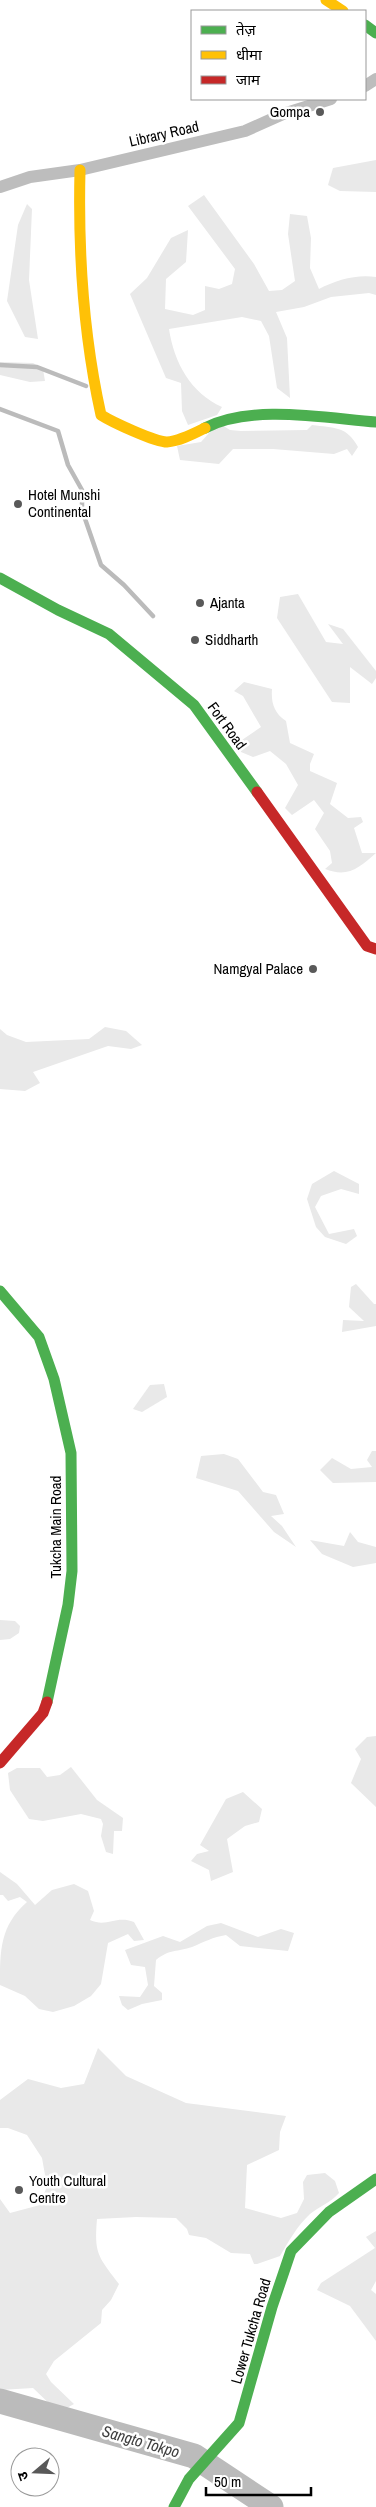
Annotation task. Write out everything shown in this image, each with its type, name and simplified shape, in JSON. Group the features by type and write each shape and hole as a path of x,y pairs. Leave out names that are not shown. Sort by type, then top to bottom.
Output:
{"street":[{"path":"326,0 341,10"},
{"name":"Library Road","path":"0,187 30,177 80,170 245,131 284,114 328,100"},
{"path":"80,170 79,258 90,372 101,415 113,423 166,442 188,437 220,420 266,416 376,422"},
{"name":"Fort Road","path":"0,578 58,610 109,634 194,706 367,946 376,949"},
{"name":"Tukcha Main Road","path":"0,1290 39,1338 54,1379 71,1453 72,1571 68,1605 51,1691 43,1713 0,1763"},
{"name":"Lower Tukcha Road","path":"174,2507 189,2479 209,2454 239,2423 272,2307 291,2251 329,2212 376,2178"}],"shaded area":[{"path":"376,160 376,192 340,191 328,185 333,168"},
{"path":"204,195 254,264 269,291 282,290 295,281 288,234 290,214 307,216 311,238 310,268 319,289 347,278 369,276 376,277 376,295 369,293 331,297 304,307 276,312 287,338 290,398 277,388 269,336 261,321 242,317 169,329 175,354 186,376 201,394 222,407 217,415 188,425 182,411 181,383 166,378 130,294 147,278 171,238 188,230 186,262 166,279 165,309 193,315 205,310 205,286 219,289 232,284 235,269 188,206"},
{"path":"27,204 32,209 29,280 38,339 25,337 7,301 18,225"},
{"path":"0,362 33,363 43,369 45,381 30,382 0,375"},
{"path":"222,425 230,430 241,431 307,430 312,425 333,428 349,435 358,447 352,456 347,449 334,454 273,449 233,449 219,464 180,460 177,446 201,442 209,433"},
{"path":"298,594 326,642 343,644 328,624 343,629 376,671 376,678 372,684 350,667 350,703 332,702 277,618 280,597"},
{"path":"244,682 272,689 274,707 286,721 290,743 314,754 310,764 310,771 337,783 330,804 348,818 361,817 363,822 354,828 362,853 376,853 353,870 333,872 325,869 332,863 330,851 315,829 324,813 314,800 292,815 285,808 298,785 286,764 270,751 253,757 241,752 239,742 261,727 243,696 234,691"},
{"path":"105,1027 126,1031 142,1045 131,1049 108,1046 33,1072 40,1083 25,1091 0,1089 0,1029 7,1035 26,1042 89,1039"},
{"path":"334,1171 359,1184 359,1194 341,1189 321,1196 315,1207 329,1234 354,1229 357,1236 346,1244 325,1237 316,1227 307,1199 312,1184"},
{"path":"356,1284 376,1304 376,1326 342,1332 343,1320 364,1321 349,1307 351,1287"},
{"path":"164,1384 167,1397 142,1412 133,1409 150,1385"},
{"path":"372,1451 376,1451 376,1482 333,1483 320,1470 332,1458 351,1469 372,1467 367,1460"},
{"path":"224,1454 238,1459 263,1492 276,1495 284,1514 271,1516 282,1526 296,1547 274,1532 238,1491 196,1478 201,1456"},
{"path":"350,1532 358,1542 376,1547 376,1563 353,1567 322,1554 310,1540 344,1546"},
{"path":"0,1620 15,1621 20,1626 19,1633 10,1639 0,1640"},
{"path":"376,1736 376,1807 351,1783 361,1759 355,1749 367,1737"},
{"path":"71,1767 97,1800 123,1818 122,1831 114,1831 113,1854 106,1852 101,1836 103,1824 101,1819 81,1814 43,1821 29,1819 10,1790 8,1773 17,1768 40,1768 47,1777 60,1775"},
{"path":"243,1792 262,1809 259,1822 245,1826 227,1839 233,1872 211,1881 209,1870 191,1861 197,1854 209,1851 200,1845 226,1799"},
{"path":"0,1872 17,1884 35,1905 52,1890 74,1884 88,1891 94,1911 90,1920 101,1923 122,1920 134,1922 144,1940 134,1941 128,1934 108,1943 101,1984 91,1996 74,2006 53,2012 39,2009 25,1996 0,1985 0,1961 3,1939 11,1920 27,1902 20,1897 8,1901 3,1895 0,1895"},
{"path":"221,1923 258,1937 281,1929 294,1933 288,1951 240,1946 226,1935 165,1954 156,1960 154,1986 162,1993 162,2000 142,2004 128,2010 122,2005 119,1996 140,1997 148,1985 145,1967 131,1965 125,1950 163,1936 180,1942 207,1926"},
{"path":"98,2048 126,2076 186,2103 286,2116 280,2132 279,2150 247,2165 245,2208 281,2218 297,2213 304,2199 303,2182 307,2175 325,2173 335,2181 339,2193 305,2219 280,2256 257,2264 254,2264 250,2254 231,2253 206,2238 189,2235 187,2229 176,2218 136,2217 97,2219 96,2240 99,2254 119,2284 111,2300 102,2310 101,2323 54,2361 46,2374 51,2382 74,2404 65,2409 55,2409 33,2388 0,2390 0,2199 10,2213 40,2205 47,2186 42,2158 27,2135 8,2128 0,2128 0,2100 28,2079 61,2088 84,2084"},
{"path":"376,2231 376,2281 371,2290 376,2294 376,2341 350,2306 317,2290 321,2283 375,2248 366,2237"}],"waterway":[{"path":"0,365 37,367 86,386"},
{"path":"0,409 58,431 68,465 82,490 82,510 101,565 124,585 153,616"},
{"name":"Sangto Tokpo","path":"0,2401 194,2456 271,2507"}],"traffic: fast":[{"path":"366,26 376,33"},
{"path":"205,428 244,416 266,414 289,414 376,422"},
{"path":"0,578 58,610 109,634 194,705 257,792"},
{"path":"0,1291 39,1337 54,1379 71,1453 72,1571 68,1605 47,1702"},
{"path":"174,2507 189,2479 239,2423 272,2307 291,2251 329,2212 376,2179"}],"traffic: slow":[{"path":"326,0 341,10"},
{"path":"80,170 80,232 83,293 90,354 101,415 124,427 167,442 182,439 205,428"}],"traffic: jam":[{"path":"257,792 367,946 376,949"},
{"path":"0,1763 43,1713 47,1702"}],"place":[{"name":"Gompa","path":"320,112"},
{"name":"Hotel Munshi Continental","path":"18,504"},
{"name":"Ajanta","path":"200,603"},
{"name":"Siddharth","path":"195,640"},
{"name":"Namgyal Palace","path":"313,969"},
{"name":"Youth Cultural Centre","path":"19,2190"}]}
